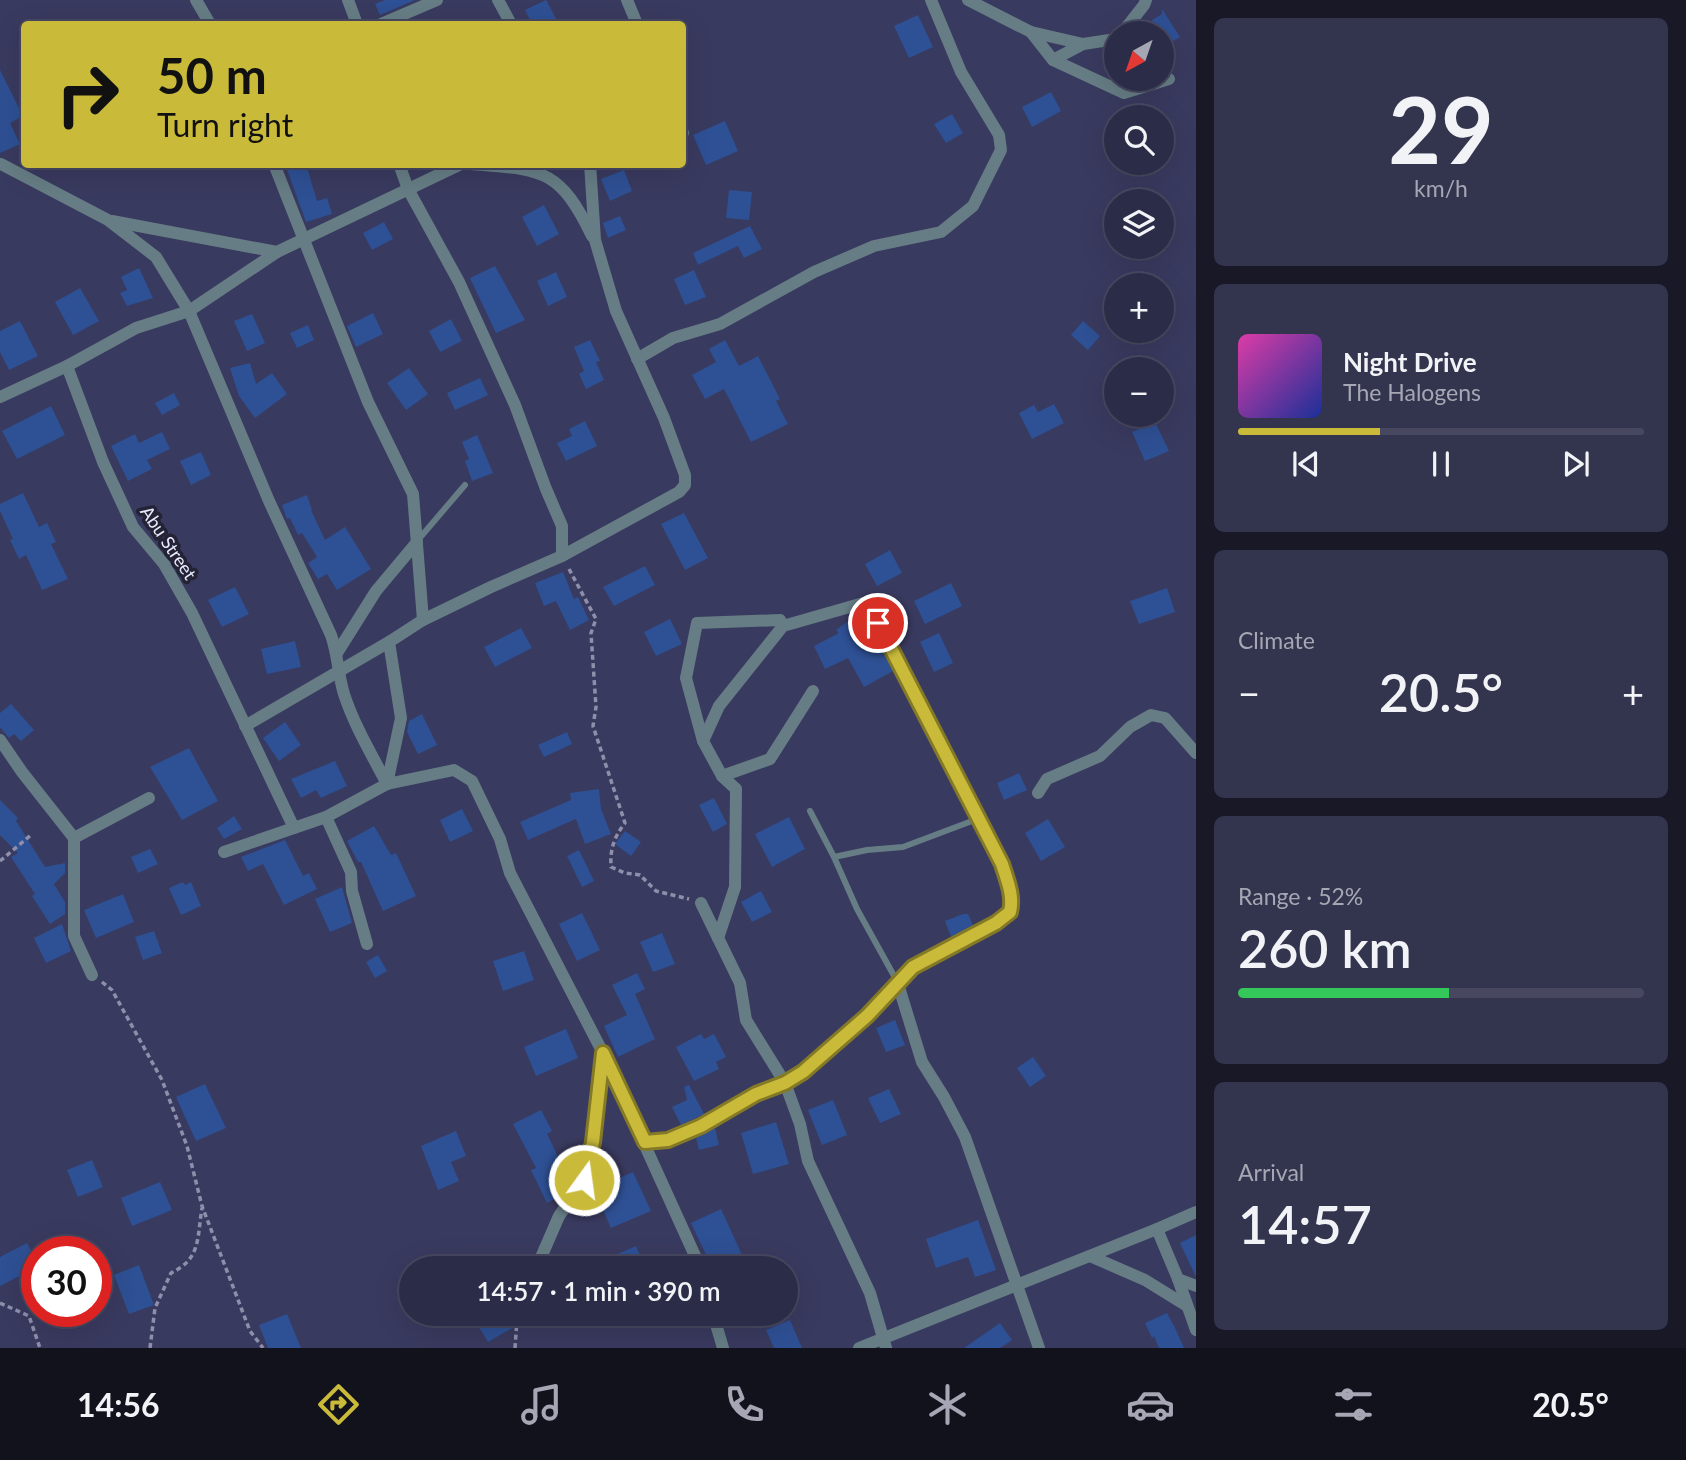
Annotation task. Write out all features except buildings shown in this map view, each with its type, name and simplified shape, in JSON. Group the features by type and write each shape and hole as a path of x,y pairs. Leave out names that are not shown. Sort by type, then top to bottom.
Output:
{"street":[{"path":"196,0 208,21"},
{"path":"348,0 356,21"},
{"path":"388,21 437,0"},
{"path":"498,0 509,21"},
{"path":"627,0 636,21"},
{"path":"637,359 673,338 720,324 814,272 874,246 941,232 973,206 1001,150 999,135 961,72 931,0"},
{"path":"968,0 1031,32 1083,44"},
{"path":"1131,21 1146,0"},
{"path":"1031,32 1054,60 1104,84"},
{"path":"1054,60 1083,44 1104,41"},
{"path":"1,164 108,220 156,257 189,311 268,502 337,653 338,670 354,718 387,783"},
{"path":"276,168 368,402 413,494 423,620"},
{"path":"400,168 408,189 459,282 515,405 562,526 562,556"},
{"path":"0,397 67,366 136,328 189,311 277,252 453,168"},
{"path":"245,726 423,620 562,556 679,492 685,485 685,475 616,311 595,240 581,212 566,191 549,177 526,168"},
{"path":"590,168 595,240"},
{"path":"108,220 277,252"},
{"name":"Abu Street","path":"67,366 103,462 133,527 163,564 192,613 294,828"},
{"path":"337,653 376,591 417,542"},
{"path":"645,1142 668,1140 701,1126 756,1094 785,1083 803,1072 867,1016 913,967 996,923 1010,912 1012,904 1002,864 867,602 783,626 719,706 703,741"},
{"path":"718,938 736,887 736,789 722,776 703,741 686,678 696,623 780,620 783,626"},
{"path":"387,783 401,718 389,642"},
{"path":"722,776 770,758 813,691"},
{"path":"1038,793 1047,779 1100,756 1130,727 1151,715 1165,718 1196,753"},
{"path":"0,740 74,838 74,936 92,975"},
{"path":"225,852 326,817 387,783 454,770 472,781 500,839 510,873 603,1053 695,1256"},
{"path":"74,838 149,798"},
{"path":"326,817 351,872 352,891 367,944"},
{"path":"701,903 740,983 746,1020 785,1083 800,1124 808,1161 870,1293 885,1343"},
{"path":"898,984 922,1062 965,1137 1039,1348"},
{"path":"542,1256 559,1216 584,1180 593,1142 603,1053"},
{"path":"859,1348 885,1343 1018,1284 1196,1212"},
{"path":"1157,1229 1196,1330"},
{"path":"1090,1256 1145,1280 1187,1306"},
{"path":"1178,1279 1196,1286"},
{"path":"717,1326 723,1348"}],"lane":[{"path":"417,542 465,485"},
{"path":"810,811 857,909 898,984"},
{"path":"834,857 867,850 903,847 979,818"}],"path":[{"path":"562,556 596,619 591,633 596,707 593,726 625,823 616,835 610,851 611,867 640,876 656,891 701,903"},
{"path":"0,861 31,835"},
{"path":"92,975 112,990 162,1080 187,1146 202,1206 250,1331 263,1348"},
{"path":"150,1348 155,1308 171,1273 185,1266 194,1254 202,1206"},
{"path":"0,1303 29,1316 40,1348"},
{"path":"515,1348 517,1326"}],"route":[{"path":"584,1180 593,1142 603,1053 645,1142 668,1140 701,1126 756,1094 785,1083 803,1072 867,1016 913,967 996,923 1010,912 1010,889 1002,864 878,623"}]}
